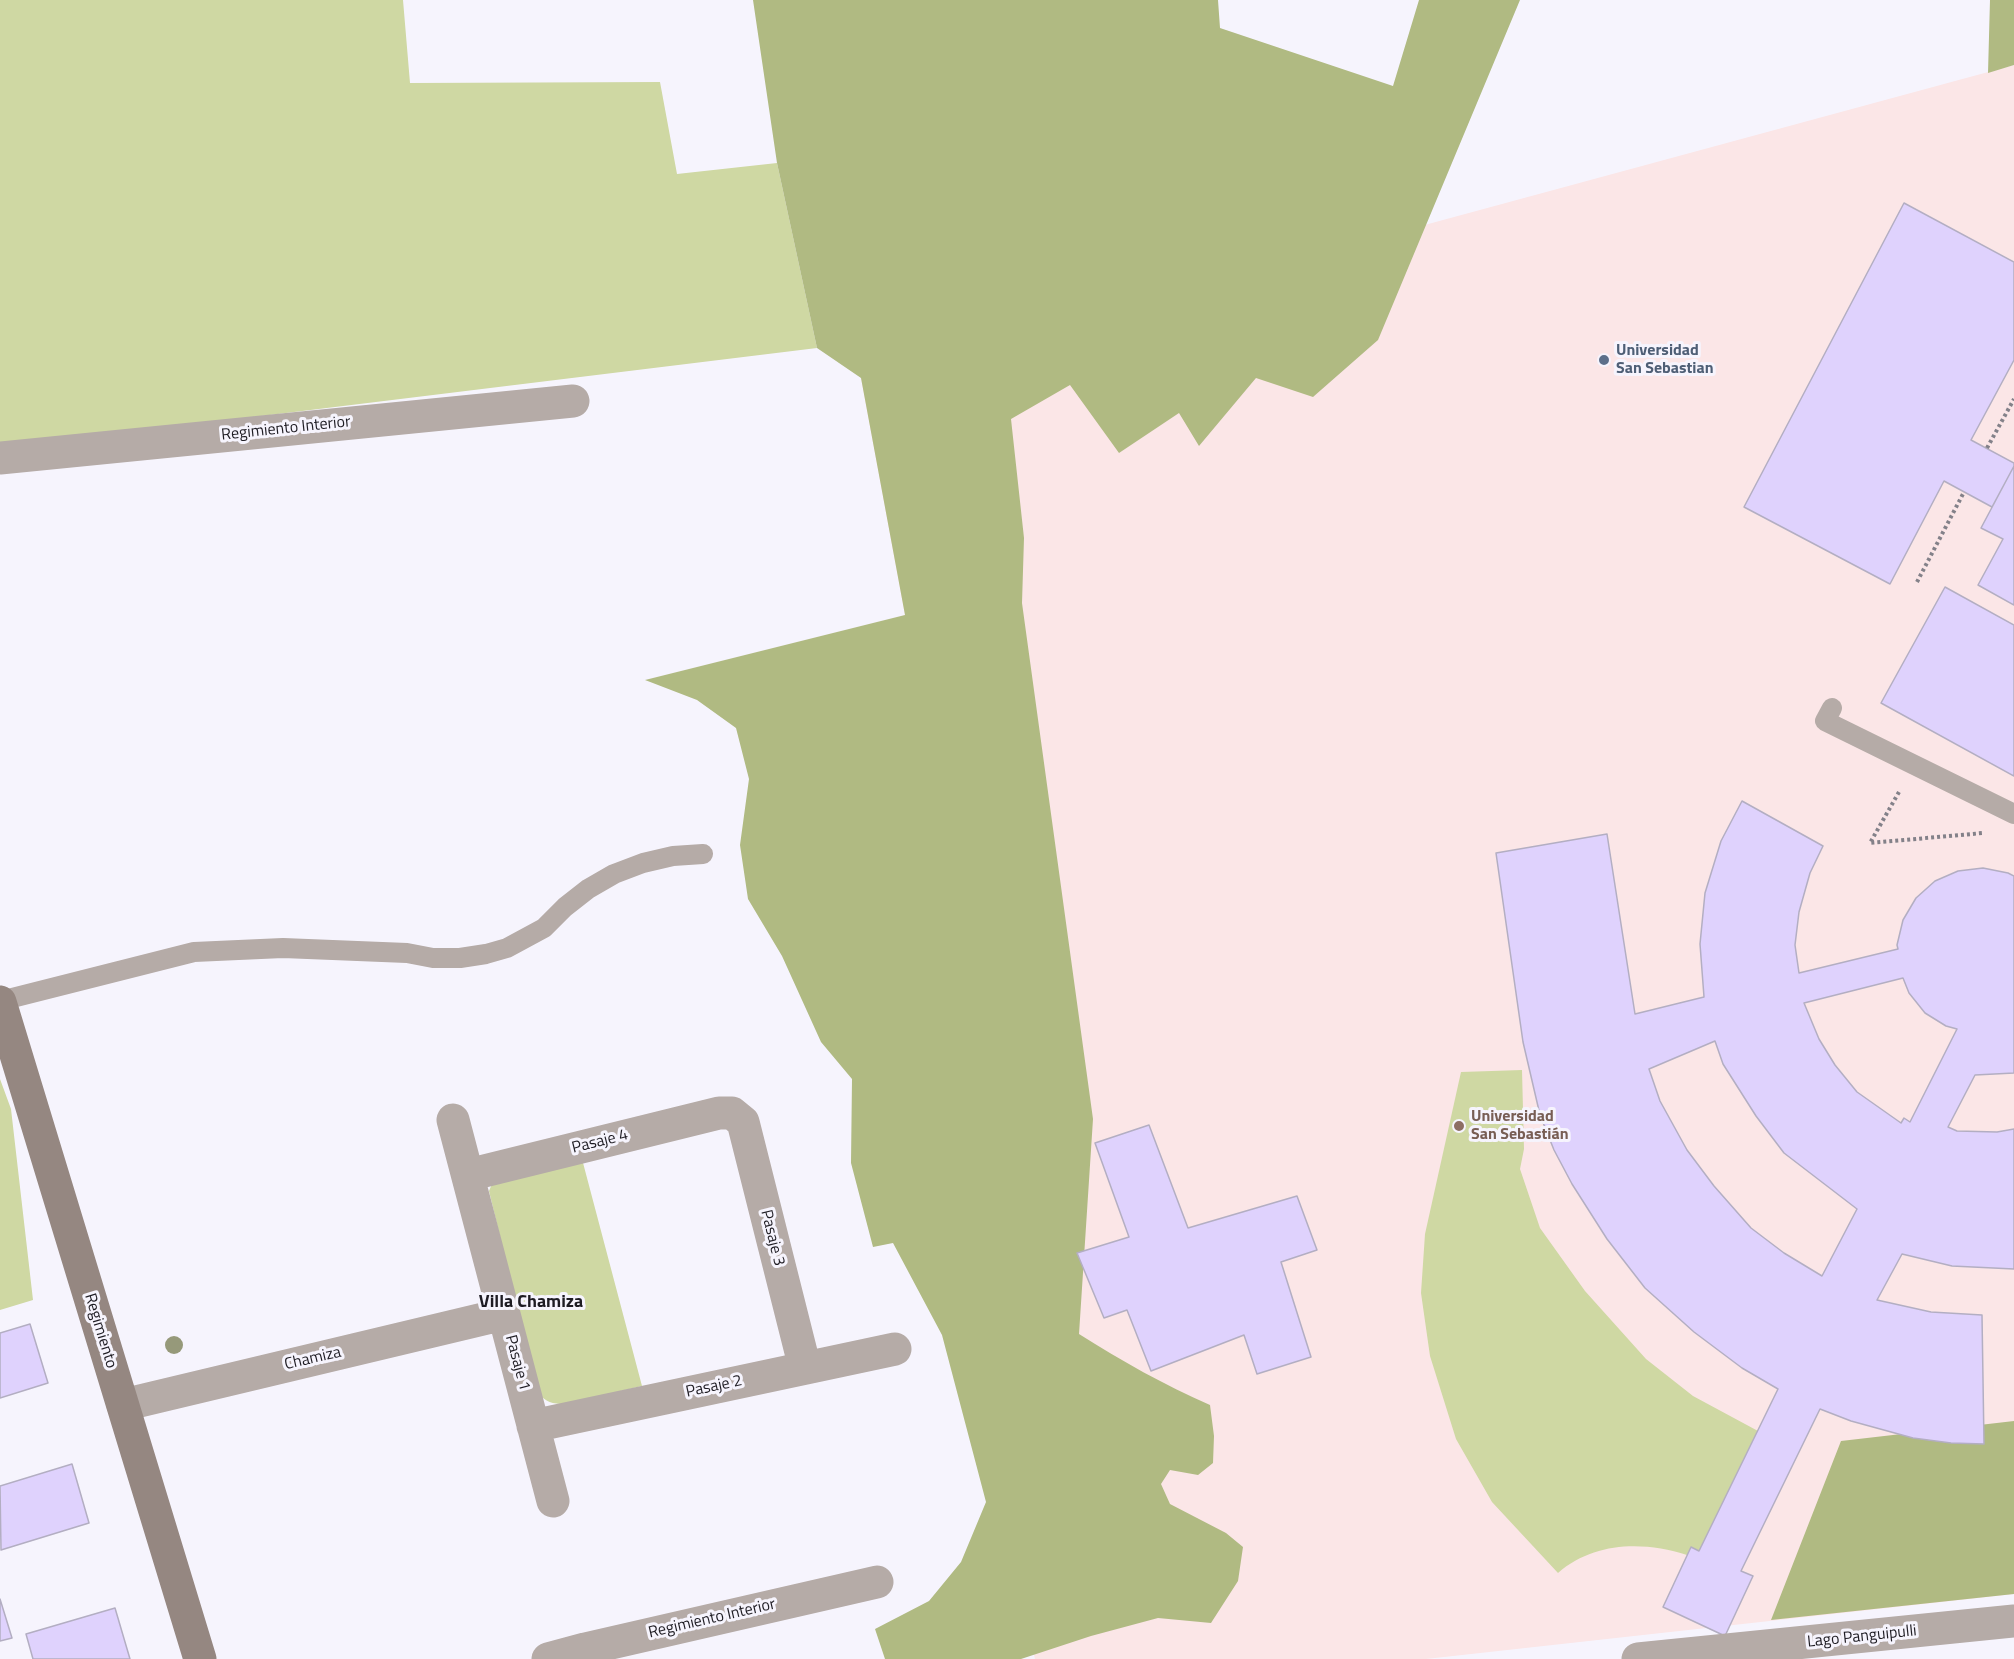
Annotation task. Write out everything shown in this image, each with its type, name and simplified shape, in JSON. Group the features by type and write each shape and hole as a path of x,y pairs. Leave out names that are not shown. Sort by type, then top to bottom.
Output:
{"main road":[{"name":"Regimiento","path":"0,1001 200,1659"}],"street":[{"name":"Regimiento Interior","path":"0,458 573,400"},
{"name":"Pasaje 4","path":"468,1175 719,1113 732,1113"},
{"name":"Pasaje 3","path":"732,1113 743,1122 805,1368"},
{"name":"Pasaje 1","path":"453,1120 553,1501"},
{"name":"Chamiza","path":"123,1405 504,1314"},
{"name":"Pasaje 2","path":"533,1425 895,1349"},
{"name":"Regimiento Interior","path":"548,1659 877,1582"},
{"name":"Lago Panguipulli","path":"1638,1659 1918,1645 2014,1621"}],"lane":[{"path":"1832,708 1825,721 2014,814"},
{"path":"0,1001 194,952 283,948 407,953 434,958 460,958 486,954 507,948 544,928 588,889 614,874 673,856 703,854"}],"path":[{"path":"1987,448 2014,399"},
{"path":"1917,582 1964,492"},
{"path":"1914,764 1870,843 1992,832"}],"shaded area":[{"name":"Universidad San Sebastián","path":"2014,65 2014,1594 1426,1659 1035,1659 788,658 905,615 861,378"}],"green space":[{"path":"0,0 403,0 410,83 660,82 677,174 777,163 817,348 0,448"},
{"path":"753,0 1218,0 1220,28 1393,86 1419,0 1520,0 1378,340 1313,397 1256,378 1199,446 1179,413 1119,453 1070,385 1011,419 1024,538 1022,603 1093,1119 1079,1334 1143,1372 1210,1405 1214,1436 1213,1463 1198,1475 1170,1470 1161,1484 1170,1504 1226,1533 1243,1547 1238,1581 1211,1623 1158,1618 1091,1636 1021,1659 885,1659 875,1629 929,1601 961,1562 986,1502 942,1335 893,1243 873,1247 851,1163 852,1079 821,1042 782,956 748,899 740,845 749,779 736,728 697,700 645,680 905,615 861,378 817,348 777,163"},
{"path":"1990,0 2014,0 2014,65 1988,73"},
{"path":"1522,1070 1524,1149 1520,1169 1540,1228 1585,1291 1646,1359 1693,1396 1758,1431 1699,1551 1691,1547 1687,1555 1670,1550 1636,1546 1620,1547 1587,1555 1558,1573 1492,1502 1456,1439 1430,1356 1421,1293 1425,1234 1461,1072"},
{"path":"0,1079 11,1109 33,1300 0,1310"},
{"path":"582,1159 642,1386 565,1404 556,1404 538,1393 489,1191 492,1184"},
{"path":"2014,1421 2014,1594 1771,1620 1841,1441"}],"building":[{"path":"1904,203 2014,262 2014,360 1971,440 2014,463 2014,466 1992,507 1944,481 1890,584 1744,507"},
{"path":"2014,466 2014,605 1978,585 2003,539 1981,528"},
{"path":"1945,587 2014,625 2014,776 1881,703"},
{"path":"1742,801 1823,846 1810,873 1799,912 1795,945 1799,973 1898,949 1903,920 1916,898 1935,881 1958,871 1983,868 2014,876 2014,1073 1975,1075 1948,1127 1957,1131 1997,1132 2014,1129 2014,1269 1952,1266 1902,1254 1877,1300 1931,1312 1982,1315 1984,1444 1913,1438 1851,1421 1820,1409 1741,1571 1753,1576 1725,1636 1663,1607 1691,1547 1699,1551 1778,1389 1742,1368 1694,1332 1645,1288 1607,1239 1572,1184 1554,1150 1540,1115 1523,1042 1496,853 1607,834 1635,1014 1704,997 1700,944 1705,893 1721,841","holes":["1903,978 1909,993 1925,1013 1946,1026 1957,1029 1910,1122 1904,1118 1901,1123 1857,1092 1835,1065 1819,1039 1804,1003","1715,1041 1723,1064 1756,1116 1784,1153 1857,1209 1822,1276 1784,1253 1751,1228 1714,1186 1687,1150 1660,1101 1649,1069"]},
{"path":"1149,1125 1188,1228 1297,1196 1317,1250 1281,1262 1311,1357 1257,1374 1244,1335 1151,1371 1127,1310 1104,1318 1077,1253 1129,1237 1095,1143"},
{"path":"30,1324 48,1383 0,1398 0,1333"},
{"path":"72,1464 89,1523 1,1550 0,1486"},
{"path":"0,1599 12,1638 0,1641"},
{"path":"115,1608 130,1659 33,1659 26,1634"}],"place":[{"name":"Universidad San Sebastian","path":"1604,360"},
{"name":"Universidad San Sebastián","path":"1459,1126"}],"district":[{"name":"Villa Chamiza","path":"531,1303"}]}
